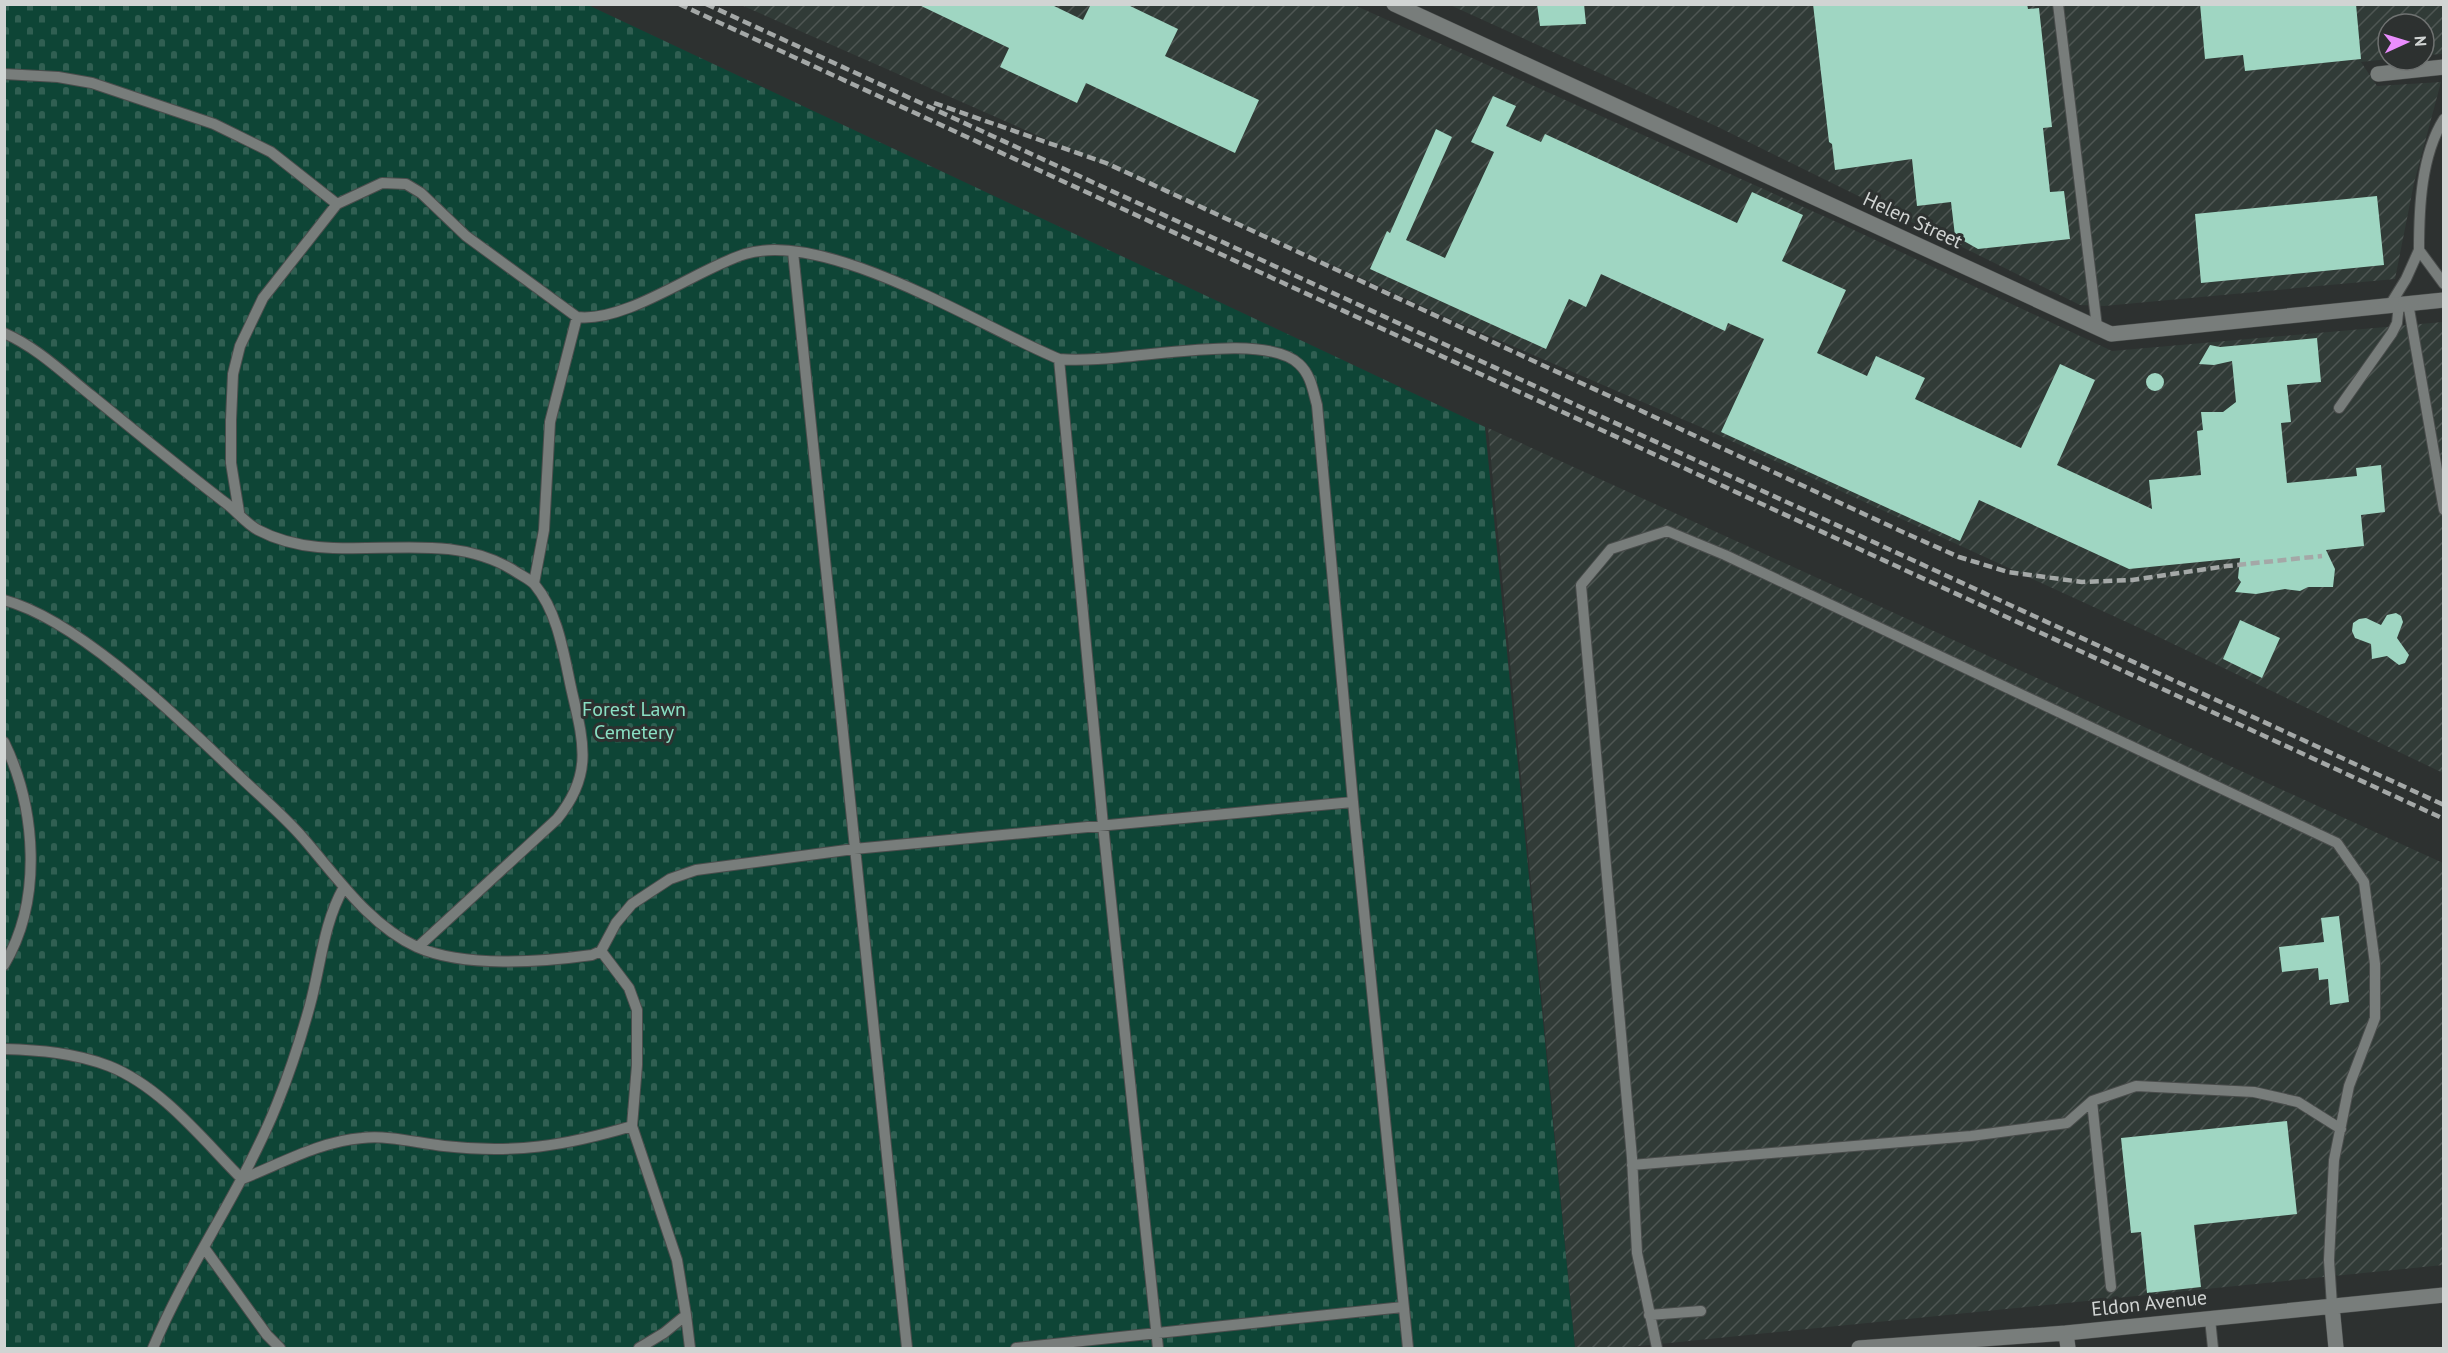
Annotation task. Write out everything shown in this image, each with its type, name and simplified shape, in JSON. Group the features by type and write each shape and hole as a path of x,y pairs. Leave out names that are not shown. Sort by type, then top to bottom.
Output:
{"street":[{"name":"Helen Street","path":"1394,4 2110,334 2444,300"},
{"path":"2378,74 2444,67"},
{"name":"Eldon Avenue","path":"1859,1348 1928,1346 2444,1295"},
{"path":"2332,1306 2336,1348"},
{"path":"2066,1333 2068,1348"}],"lane":[{"path":"2058,4 2097,327"},
{"path":"4,74 58,77 92,83 224,128 271,152 337,204"},
{"path":"2339,408 2397,323 2399,304 2406,279 2419,250 2419,227 2427,159 2444,119"},
{"path":"239,512 231,463 231,420 233,374 240,346 263,298 337,204 382,183 406,184 421,193 466,236 577,317 598,317 621,310 745,254 767,250 793,252 860,267 1059,359 1106,361 1223,348 1260,349 1282,353 1299,364 1311,380 1317,405 1353,802 1408,1348"},
{"path":"2419,250 2444,284"},
{"path":"793,252 907,1348"},
{"path":"2399,304 2444,510"},
{"path":"534,583 544,530 550,422 577,317"},
{"path":"4,333 57,366 177,465 239,512 254,528 296,544 454,548 505,566 534,583 553,616 580,723 583,756 580,781 573,800 557,819 418,947"},
{"path":"1059,359 1103,825 1158,1348"},
{"path":"1657,1348 1637,1253 1632,1165 1581,585 1611,549 1667,531 1725,555 2337,843 2364,882 2375,964 2375,1017 2349,1086 2334,1160 2329,1260 2332,1306"},
{"path":"4,600 22,605 52,622 127,675 192,731 302,836 344,887 382,923 418,947 459,957 508,960 578,957 601,951 616,923 632,904 670,879 696,870 854,849 1353,802"},
{"path":"4,742 23,790 28,821 30,864 20,930 4,965"},
{"path":"153,1348 167,1315 242,1179 276,1105 311,1004 328,921 344,887"},
{"path":"601,951 629,988 637,1010 637,1065 633,1126 677,1260 690,1348"},
{"path":"4,1049 43,1050 76,1056 110,1066 132,1078 176,1114 242,1179"},
{"path":"1632,1165 1971,1136 2067,1123 2092,1101 2136,1086 2253,1092 2298,1102 2341,1129"},
{"path":"2092,1101 2111,1287"},
{"path":"242,1179 336,1142 363,1138 464,1148 527,1150 593,1138 633,1126"},
{"path":"205,1249 267,1335 280,1348"},
{"path":"1016,1348 1157,1335 1403,1307"},
{"path":"1649,1315 1701,1311"},
{"path":"639,1348 686,1315"},
{"path":"2210,1318 2213,1348"}],"shaded area":[{"path":"741,5 1354,5 1841,224 2112,351 2443,322 2443,773 2144,630 1703,428 1452,320 1355,275"},
{"path":"1450,5 2443,5 2443,54 2436,54 2436,12 2376,12 2376,60 2361,62 2377,86 2441,82 2414,183 2395,279 2104,306 2080,305 1718,127"},
{"path":"1488,428 2443,863 2443,1265 1620,1348 1575,1348"}],"green space":[{"name":"Forest Lawn Cemetery","path":"5,5 588,5 1485,427 1575,1348 5,1348"}],"building":[{"path":"917,4 1050,4 1083,20 1091,4 1126,4 1178,29 1165,56 1259,100 1235,153 1086,83 1077,103 1000,67 1009,48"},
{"path":"1537,4 1584,4 1586,24 1540,26"},
{"path":"1813,4 2027,4 2028,9 2039,8 2052,127 2043,128 2050,192 2064,191 2070,239 1978,249 1955,236 1951,202 1917,206 1912,159 1835,170 1832,144 1829,142"},
{"path":"2200,4 2356,4 2361,59 2245,71 2243,55 2205,59"},
{"path":"1493,96 1516,106 1506,126 1541,142 1545,134 1737,223 1752,192 1803,215 1782,261 1846,290 1817,353 1867,376 1876,356 1925,378 1915,399 2021,448 2060,364 2095,380 2057,465 2152,509 2149,480 2201,475 2197,431 2203,430 2201,412 2223,412 2236,402 2232,361 2214,365 2199,364 2210,345 2220,347 2317,338 2321,382 2287,385 2291,422 2281,423 2287,483 2357,476 2356,468 2381,465 2385,512 2361,515 2364,546 2326,550 2335,569 2333,587 2308,587 2300,591 2285,589 2256,594 2235,592 2241,582 2238,578 2240,558 2129,569 1979,500 1960,541 1721,432 1764,339 1728,323 1725,331 1601,274 1586,307 1569,299 1546,349 1370,269 1387,231 1390,233 1436,129 1452,137 1406,240 1445,258 1494,152 1471,142"},
{"path":"2377,196 2384,265 2201,283 2195,214"},
{"path":"2151,373 2159,373 2164,378 2162,389 2151,391 2146,386 2146,378"},
{"path":"2396,613 2401,616 2403,622 2397,638 2409,655 2405,663 2399,665 2387,656 2372,659 2371,644 2355,638 2352,631 2353,623 2359,619 2366,618 2381,625 2387,615"},
{"path":"2240,620 2280,638 2262,678 2223,659"},
{"path":"2339,916 2349,1002 2330,1005 2328,979 2319,980 2318,968 2282,972 2279,947 2324,942 2321,918"},
{"path":"2287,1121 2297,1214 2194,1225 2201,1287 2147,1293 2141,1232 2131,1233 2121,1138"}],"railway":[{"path":"679,4 2444,819"},
{"path":"706,4 2444,805"},
{"path":"934,103 1106,163 1959,557 2008,572 2082,582 2132,580 2227,566 2322,556"}]}
